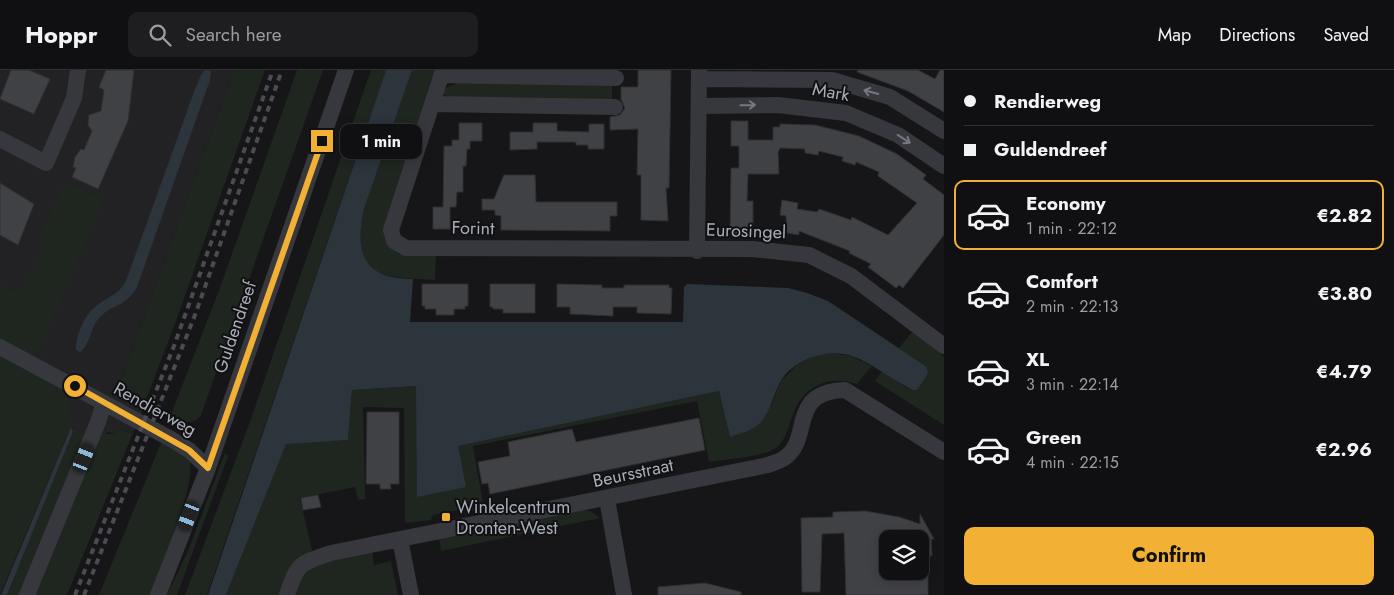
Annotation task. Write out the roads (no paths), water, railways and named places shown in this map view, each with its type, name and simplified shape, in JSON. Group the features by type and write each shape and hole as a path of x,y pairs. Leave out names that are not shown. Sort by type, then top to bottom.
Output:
{"street":[{"path":"0,139 46,163 74,98 78,70"},
{"name":"Guldendreef","path":"158,595 208,468 346,70"},
{"name":"Forint","path":"616,78 442,73 392,230 394,241 406,248 697,251"},
{"name":"Eurosingel","path":"699,74 697,251 752,249 809,255 852,276 944,346"},
{"name":"Mark","path":"699,74 832,80 890,97 944,131"},
{"path":"432,104 615,107"},
{"name":"Mark","path":"699,106 778,105 846,113 898,135 944,166"},
{"name":"Rendierweg","path":"0,346 189,450 208,468"},
{"name":"Beursstraat","path":"287,595 295,571 305,562 331,553 607,499 768,465 784,459 795,445 804,415 813,400 830,391 845,390 944,452"},
{"path":"27,595 98,422 104,403"},
{"path":"607,499 624,595"},
{"path":"400,539 411,595"}],"railway":[{"path":"75,595 174,346 273,70"},
{"path":"84,595 195,315 282,70"}],"place":[{"name":"Winkelcentrum Dronten-West","path":"446,517"}]}
